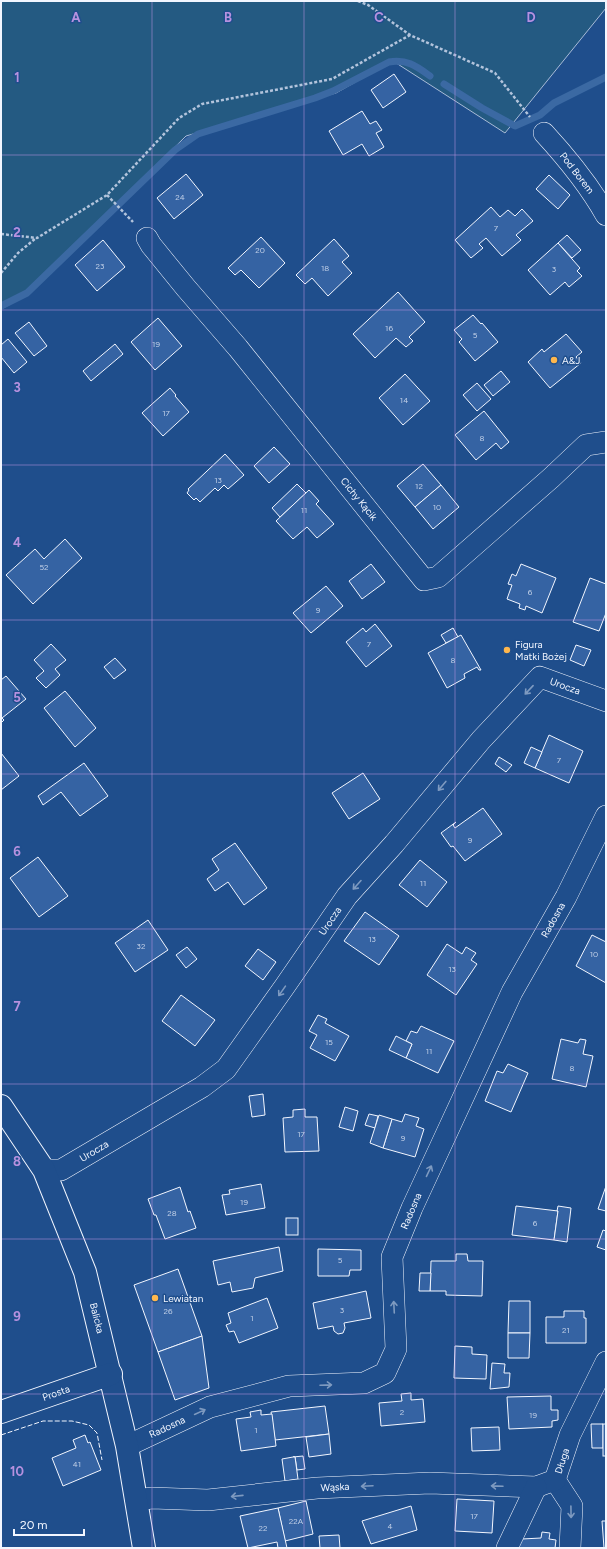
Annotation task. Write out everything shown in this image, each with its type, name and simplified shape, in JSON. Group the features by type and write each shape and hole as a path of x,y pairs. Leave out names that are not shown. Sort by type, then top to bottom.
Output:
{"main road":[{"name":"Balicka","path":"1,1106 44,1170 85,1272 111,1374 127,1446 144,1548"},
{"name":"Prosta","path":"1,1412 111,1374"}],"street":[{"name":"Pod Borem","path":"544,133 595,195 606,215"},
{"name":"Cichy Kącik","path":"148,238 151,245 238,348 424,580 438,577 551,478 586,445 606,442"},
{"name":"Urocza","path":"44,1170 61,1170 202,1087 226,1069 347,896 394,844 481,740 540,677 603,700"},
{"name":"Radosna","path":"127,1446 210,1407 289,1386 364,1383 385,1373 396,1349 392,1257 418,1194 510,998 566,897 606,816"},
{"name":"Długa","path":"536,1487 555,1480 570,1435 606,1362"},
{"path":"555,1480 572,1506 571,1547"},
{"name":"Wąska","path":"136,1500 152,1498 208,1500 317,1488 430,1483 536,1487"},
{"path":"507,1548 536,1487"}],"path":[{"path":"358,1 368,5 410,35 496,73 528,114"},
{"path":"367,1 368,5"},
{"path":"1,273 18,253 36,238 108,196 179,118 202,104 332,79 410,35"},
{"path":"108,196 125,213"},
{"path":"1,234 36,238"}],"shaded area":[{"path":"1,1 606,1 606,8 505,133 393,61 336,93 186,136 22,298 1,309"}],"building":[{"path":"394,74 406,92 383,108 371,90"},
{"path":"362,111 370,124 376,121 382,130 376,133 384,147 369,156 362,144 343,155 329,131"},
{"path":"186,174 203,195 174,219 157,198"},
{"path":"549,175 570,195 558,209 536,189"},
{"path":"491,207 500,217 508,210 515,216 522,209 533,221 516,235 521,240 502,256 486,238 479,244 483,248 471,258 455,240"},
{"path":"567,235 581,250 572,258 558,243"},
{"path":"261,237 285,263 259,288 241,270 235,275 228,268"},
{"path":"334,239 349,256 342,262 352,273 328,296 312,278 305,284 296,275"},
{"path":"103,240 125,267 97,291 75,265"},
{"path":"558,243 580,268 577,271 582,276 569,287 565,282 550,295 528,270"},
{"path":"398,292 425,322 409,337 413,341 406,347 396,338 375,358 353,334"},
{"path":"473,315 498,342 475,361 459,342 462,339 454,330"},
{"path":"158,318 182,346 155,370 131,342"},
{"path":"29,322 47,346 34,356 15,333"},
{"name":"A&J","path":"566,334 582,352 576,357 581,363 550,388 528,362 542,349 544,352"},
{"path":"8,339 27,362 14,373 1,357 1,345"},
{"path":"115,344 123,354 91,381 83,371"},
{"path":"501,371 510,382 493,396 484,385"},
{"path":"405,374 430,401 403,425 379,398"},
{"path":"477,383 491,399 477,411 463,395"},
{"path":"170,388 189,412 163,436 142,413"},
{"path":"484,411 509,442 501,449 496,443 476,460 455,435"},
{"path":"274,447 290,464 269,483 254,466"},
{"path":"225,454 244,475 228,489 224,485 218,491 215,488 200,502 196,498 194,500 187,493 189,490 188,489"},
{"path":"423,464 441,485 415,507 397,486"},
{"path":"297,484 306,493 280,517 272,508"},
{"path":"441,485 459,507 433,529 415,507"},
{"path":"309,490 319,501 316,504 334,524 317,538 307,527 293,539 276,521"},
{"path":"65,539 82,558 33,604 6,575 35,549 44,559"},
{"path":"371,564 385,582 362,599 349,581"},
{"path":"521,564 556,578 542,613 526,606 525,610 519,608 520,604 507,599 512,585 508,584 512,574 516,576"},
{"path":"590,578 606,584 606,613 599,631 573,622"},
{"path":"326,586 343,606 311,633 293,613"},
{"path":"375,624 392,646 366,667 346,642 363,628 366,632"},
{"path":"453,628 458,637 446,643 441,635"},
{"path":"461,635 481,670 477,667 464,674 465,678 447,688 428,653"},
{"path":"51,644 66,660 55,669 60,675 46,688 36,678 44,671 34,660"},
{"path":"576,645 591,650 584,666 570,660"},
{"path":"115,658 126,670 114,679 104,667"},
{"path":"6,676 26,699 2,718 4,720 1,723 1,680"},
{"path":"65,691 96,728 75,747 44,708"},
{"path":"549,735 583,751 569,783 535,768"},
{"path":"531,747 542,752 535,768 524,763"},
{"path":"1,753 19,776 1,790"},
{"path":"499,757 512,765 506,772 495,764"},
{"path":"84,763 108,796 80,816 61,792 43,805 38,796"},
{"path":"363,773 380,799 349,819 332,793"},
{"path":"483,808 502,834 465,861 453,846 451,847 441,833 456,822 453,825 455,828"},
{"path":"235,843 267,888 244,905 228,882 215,891 207,879 219,870 212,859"},
{"path":"38,857 68,896 39,917 10,878"},
{"path":"420,860 447,882 427,907 399,885"},
{"path":"365,912 399,936 379,965 344,941"},
{"path":"148,920 168,950 135,972 115,943"},
{"path":"592,935 606,942 606,983 576,966"},
{"path":"447,944 462,954 466,947 476,953 471,960 477,964 456,995 427,975"},
{"path":"187,947 197,959 186,968 176,955"},
{"path":"258,949 276,962 263,980 245,966"},
{"path":"181,995 215,1020 195,1046 162,1021"},
{"path":"318,1015 327,1019 325,1023 349,1036 335,1061 310,1048 317,1035 309,1031"},
{"path":"421,1026 454,1041 438,1073 406,1058 412,1044 406,1041 411,1031 417,1033"},
{"path":"396,1036 412,1044 406,1058 389,1050"},
{"path":"561,1039 578,1043 580,1039 586,1040 583,1054 593,1056 586,1087 552,1079"},
{"path":"508,1064 528,1073 511,1112 485,1101 497,1071 503,1073"},
{"path":"263,1094 265,1115 252,1117 249,1096"},
{"path":"345,1107 358,1111 353,1131 339,1127"},
{"path":"305,1109 305,1117 317,1117 319,1151 285,1152 283,1118 293,1117 293,1110"},
{"path":"369,1114 378,1116 375,1128 365,1125"},
{"path":"405,1114 419,1118 416,1126 424,1129 415,1157 383,1148 392,1119 402,1122"},
{"path":"379,1115 392,1119 383,1148 370,1143"},
{"path":"261,1184 265,1208 226,1215 222,1195 230,1194 229,1190"},
{"path":"606,1186 606,1211 598,1209"},
{"path":"180,1187 188,1212 190,1211 196,1228 165,1239 148,1199"},
{"path":"516,1206 558,1211 554,1240 512,1235"},
{"path":"558,1206 571,1208 567,1242 554,1240"},
{"path":"286,1218 298,1218 298,1235 286,1235"},
{"path":"603,1230 606,1231 606,1250 597,1247"},
{"path":"279,1247 283,1271 255,1278 253,1288 232,1292 230,1282 218,1285 213,1261"},
{"path":"318,1249 361,1250 361,1270 350,1270 349,1276 318,1276"},
{"path":"456,1254 467,1254 468,1261 483,1261 482,1296 446,1295 446,1291 430,1291 431,1261 456,1261"},
{"path":"178,1269 202,1336 158,1352 134,1285"},
{"path":"420,1273 431,1273 430,1291 419,1291"},
{"path":"366,1291 371,1318 344,1323 345,1328 343,1333 338,1334 334,1331 333,1326 318,1329 313,1303"},
{"path":"267,1298 278,1328 239,1343 234,1331 229,1332 226,1325 231,1323 228,1313"},
{"path":"509,1301 530,1301 530,1333 508,1333"},
{"path":"564,1311 584,1311 584,1318 586,1318 586,1343 546,1343 546,1317 564,1317"},
{"path":"508,1333 530,1333 529,1358 508,1358"},
{"path":"202,1336 209,1388 175,1400 158,1352"},
{"path":"455,1346 472,1347 472,1354 487,1355 486,1379 454,1378"},
{"path":"492,1363 505,1364 504,1373 510,1373 509,1387 490,1389"},
{"path":"411,1393 411,1400 423,1399 425,1422 381,1426 379,1403 402,1401 401,1394"},
{"path":"551,1396 551,1410 558,1410 558,1420 552,1421 552,1427 509,1429 507,1397"},
{"path":"325,1406 329,1434 275,1440 271,1412"},
{"path":"261,1410 261,1415 272,1414 276,1446 241,1451 236,1419 251,1417 250,1412"},
{"path":"591,1424 603,1424 603,1448 592,1448"},
{"path":"603,1424 606,1424 606,1456 603,1456"},
{"path":"499,1427 500,1450 472,1451 471,1428"},
{"path":"329,1434 331,1454 309,1457 306,1437"},
{"path":"85,1435 88,1443 90,1442 101,1470 63,1486 52,1458 76,1448 73,1440"},
{"path":"303,1456 305,1469 297,1470 295,1457 293,1457"},
{"path":"295,1457 298,1479 285,1481 282,1459"},
{"path":"457,1499 494,1501 492,1533 455,1531"},
{"path":"306,1501 313,1534 285,1541 278,1508"},
{"path":"411,1506 417,1530 371,1544 362,1521"},
{"path":"278,1508 287,1548 278,1548 277,1542 248,1548 240,1516"},
{"path":"602,1521 606,1521 606,1548 604,1548"},
{"path":"542,1532 550,1533 549,1539 556,1540 555,1548 517,1548 522,1539 541,1538"},
{"path":"339,1535 340,1548 320,1548 319,1536"}],"waterway":[{"path":"1,306 27,293 175,150 198,134 315,98 333,91 389,62 406,62 416,66 430,76"},
{"path":"444,84 482,108 515,126 540,115 554,103 606,77"}],"fence":[{"path":"1,1435 43,1421 72,1421 89,1425 97,1433 102,1460"}],"place":[{"name":"A&J","path":"554,360"},
{"name":"Figura Matki Bożej","path":"507,650"},
{"name":"Lewiatan","path":"155,1298"}]}
